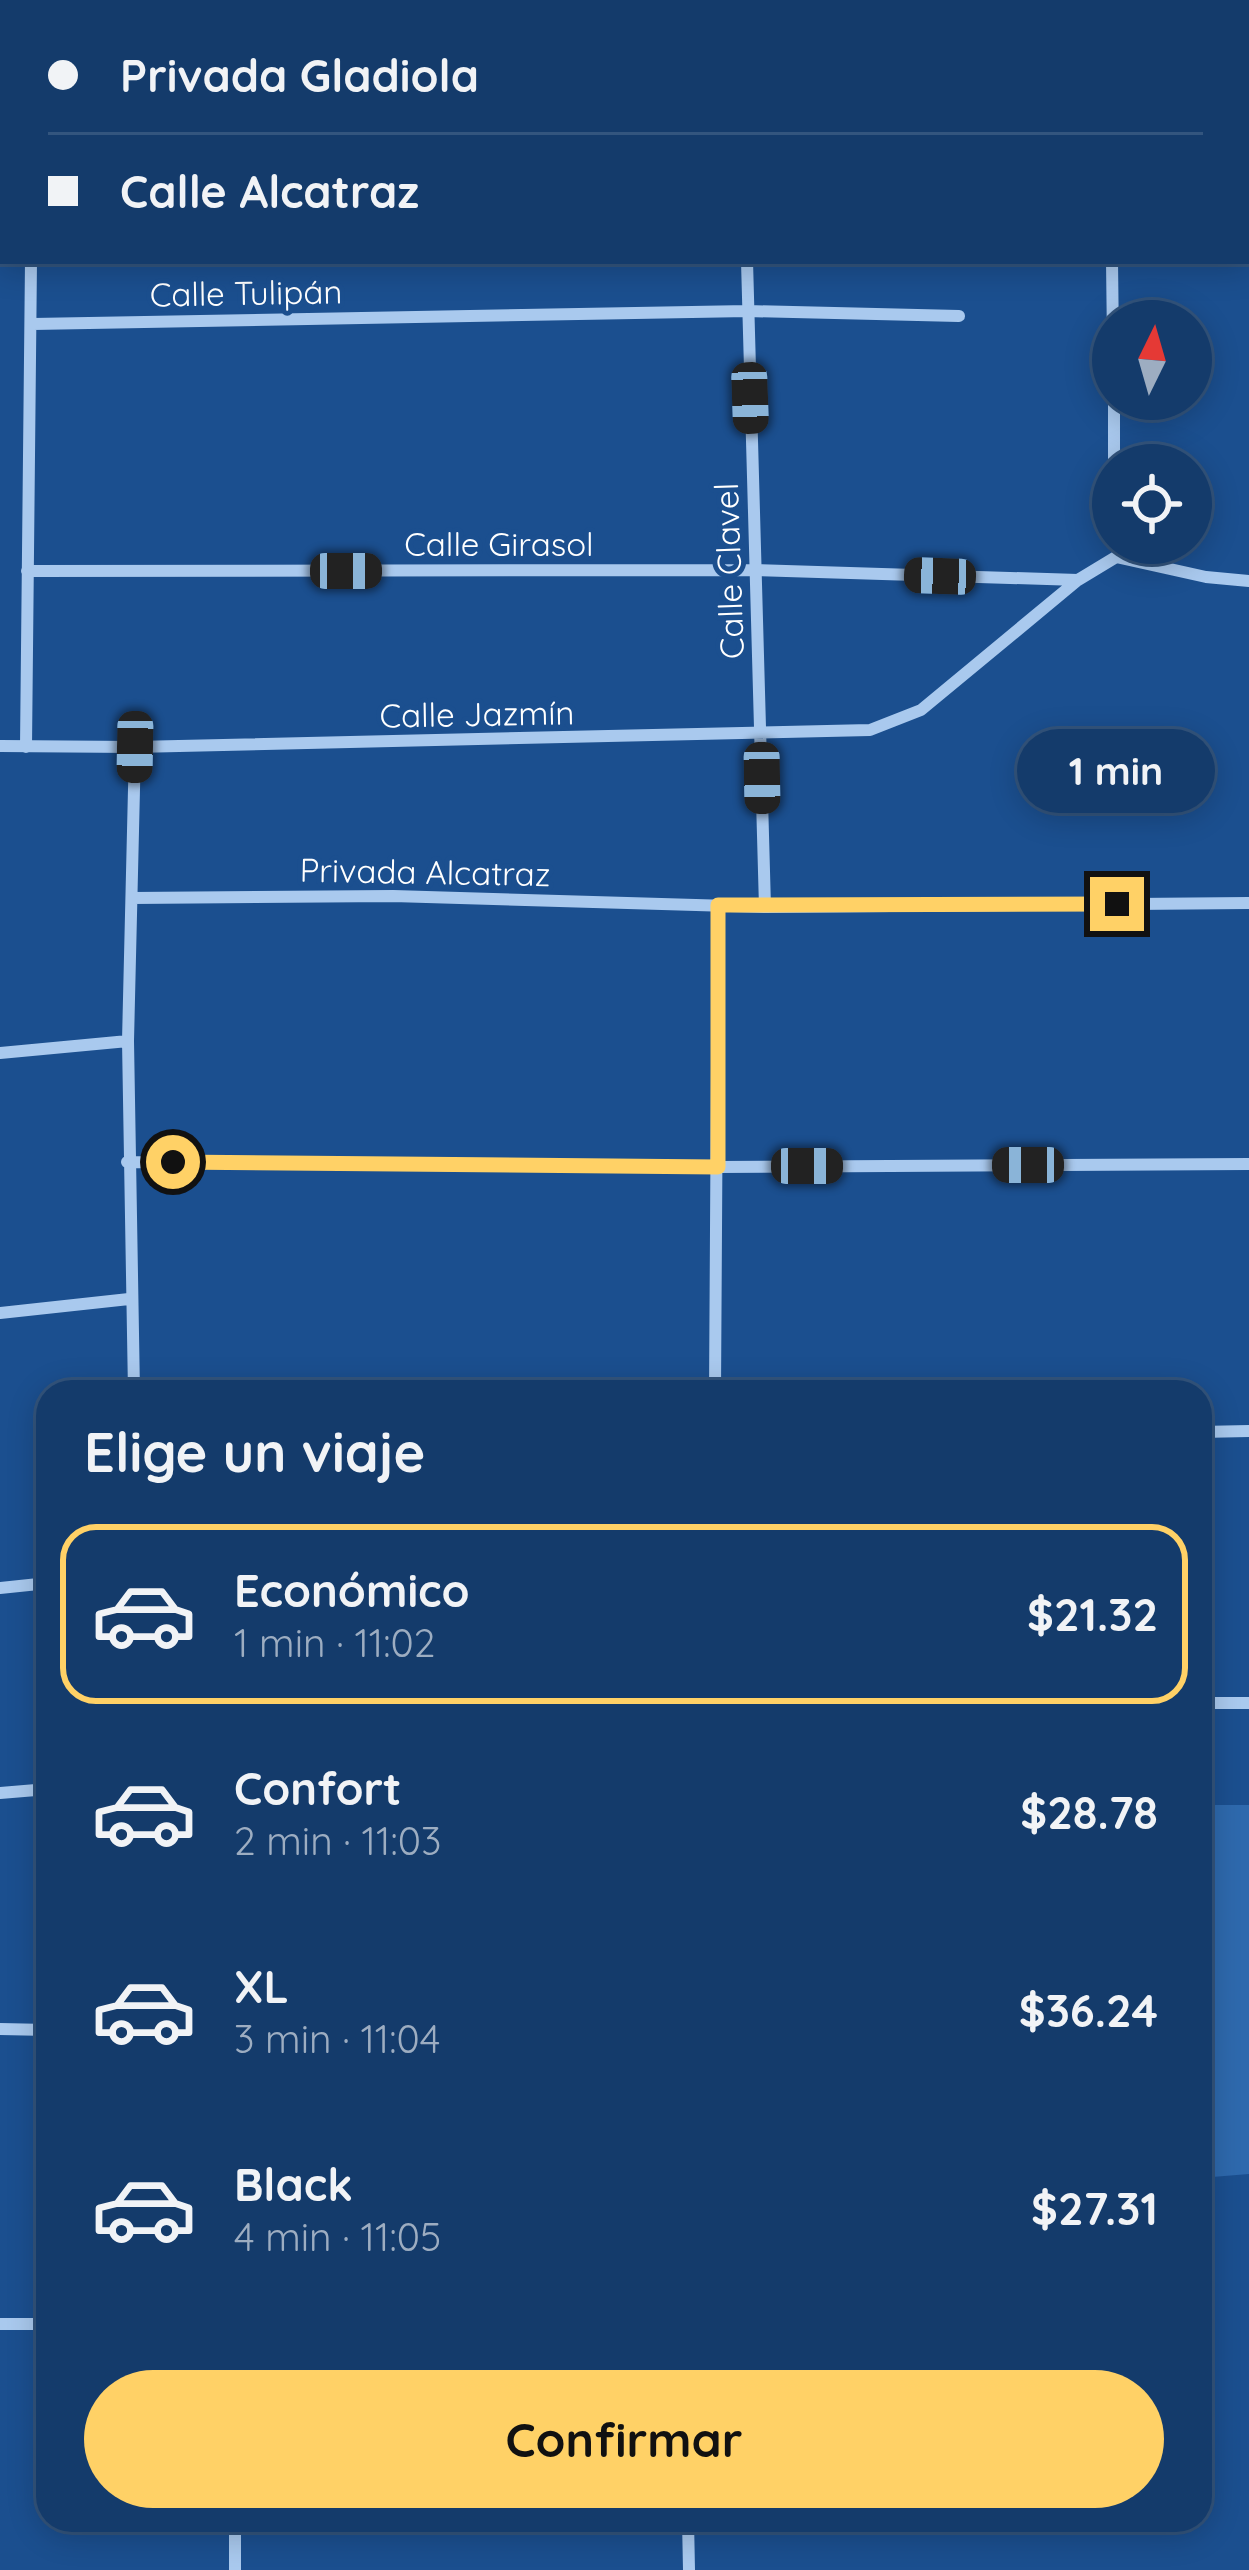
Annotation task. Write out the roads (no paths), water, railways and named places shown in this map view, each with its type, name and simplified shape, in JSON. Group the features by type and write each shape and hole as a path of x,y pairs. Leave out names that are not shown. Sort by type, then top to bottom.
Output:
{"street":[{"path":"26,746 31,264"},
{"name":"Calle Clavel","path":"747,264 765,907"},
{"path":"1112,264 1112,300"},
{"name":"Calle Tulipán","path":"33,324 748,311 959,316"},
{"name":"Calle Jazmín","path":"0,746 870,730 921,710 1098,564"},
{"path":"1162,564 1206,577 1249,581"},
{"name":"Calle Girasol","path":"27,572 755,570 1078,580"},
{"path":"133,1380 128,1041 135,747"},
{"name":"Privada Alcatraz","path":"132,898 393,896 765,907 1249,903"},
{"path":"715,1380 718,905"},
{"path":"0,1053 128,1041"},
{"path":"128,1162 718,1167 1249,1164"},
{"path":"0,1312 129,1299"},
{"path":"1212,1432 1249,1431"},
{"path":"0,1588 36,1584"},
{"path":"1212,1703 1249,1703"},
{"path":"0,1793 36,1791"},
{"path":"0,2029 36,2030"},
{"path":"0,2324 36,2324"},
{"path":"236,2532 236,2570"},
{"path":"688,2532 688,2570"}]}
